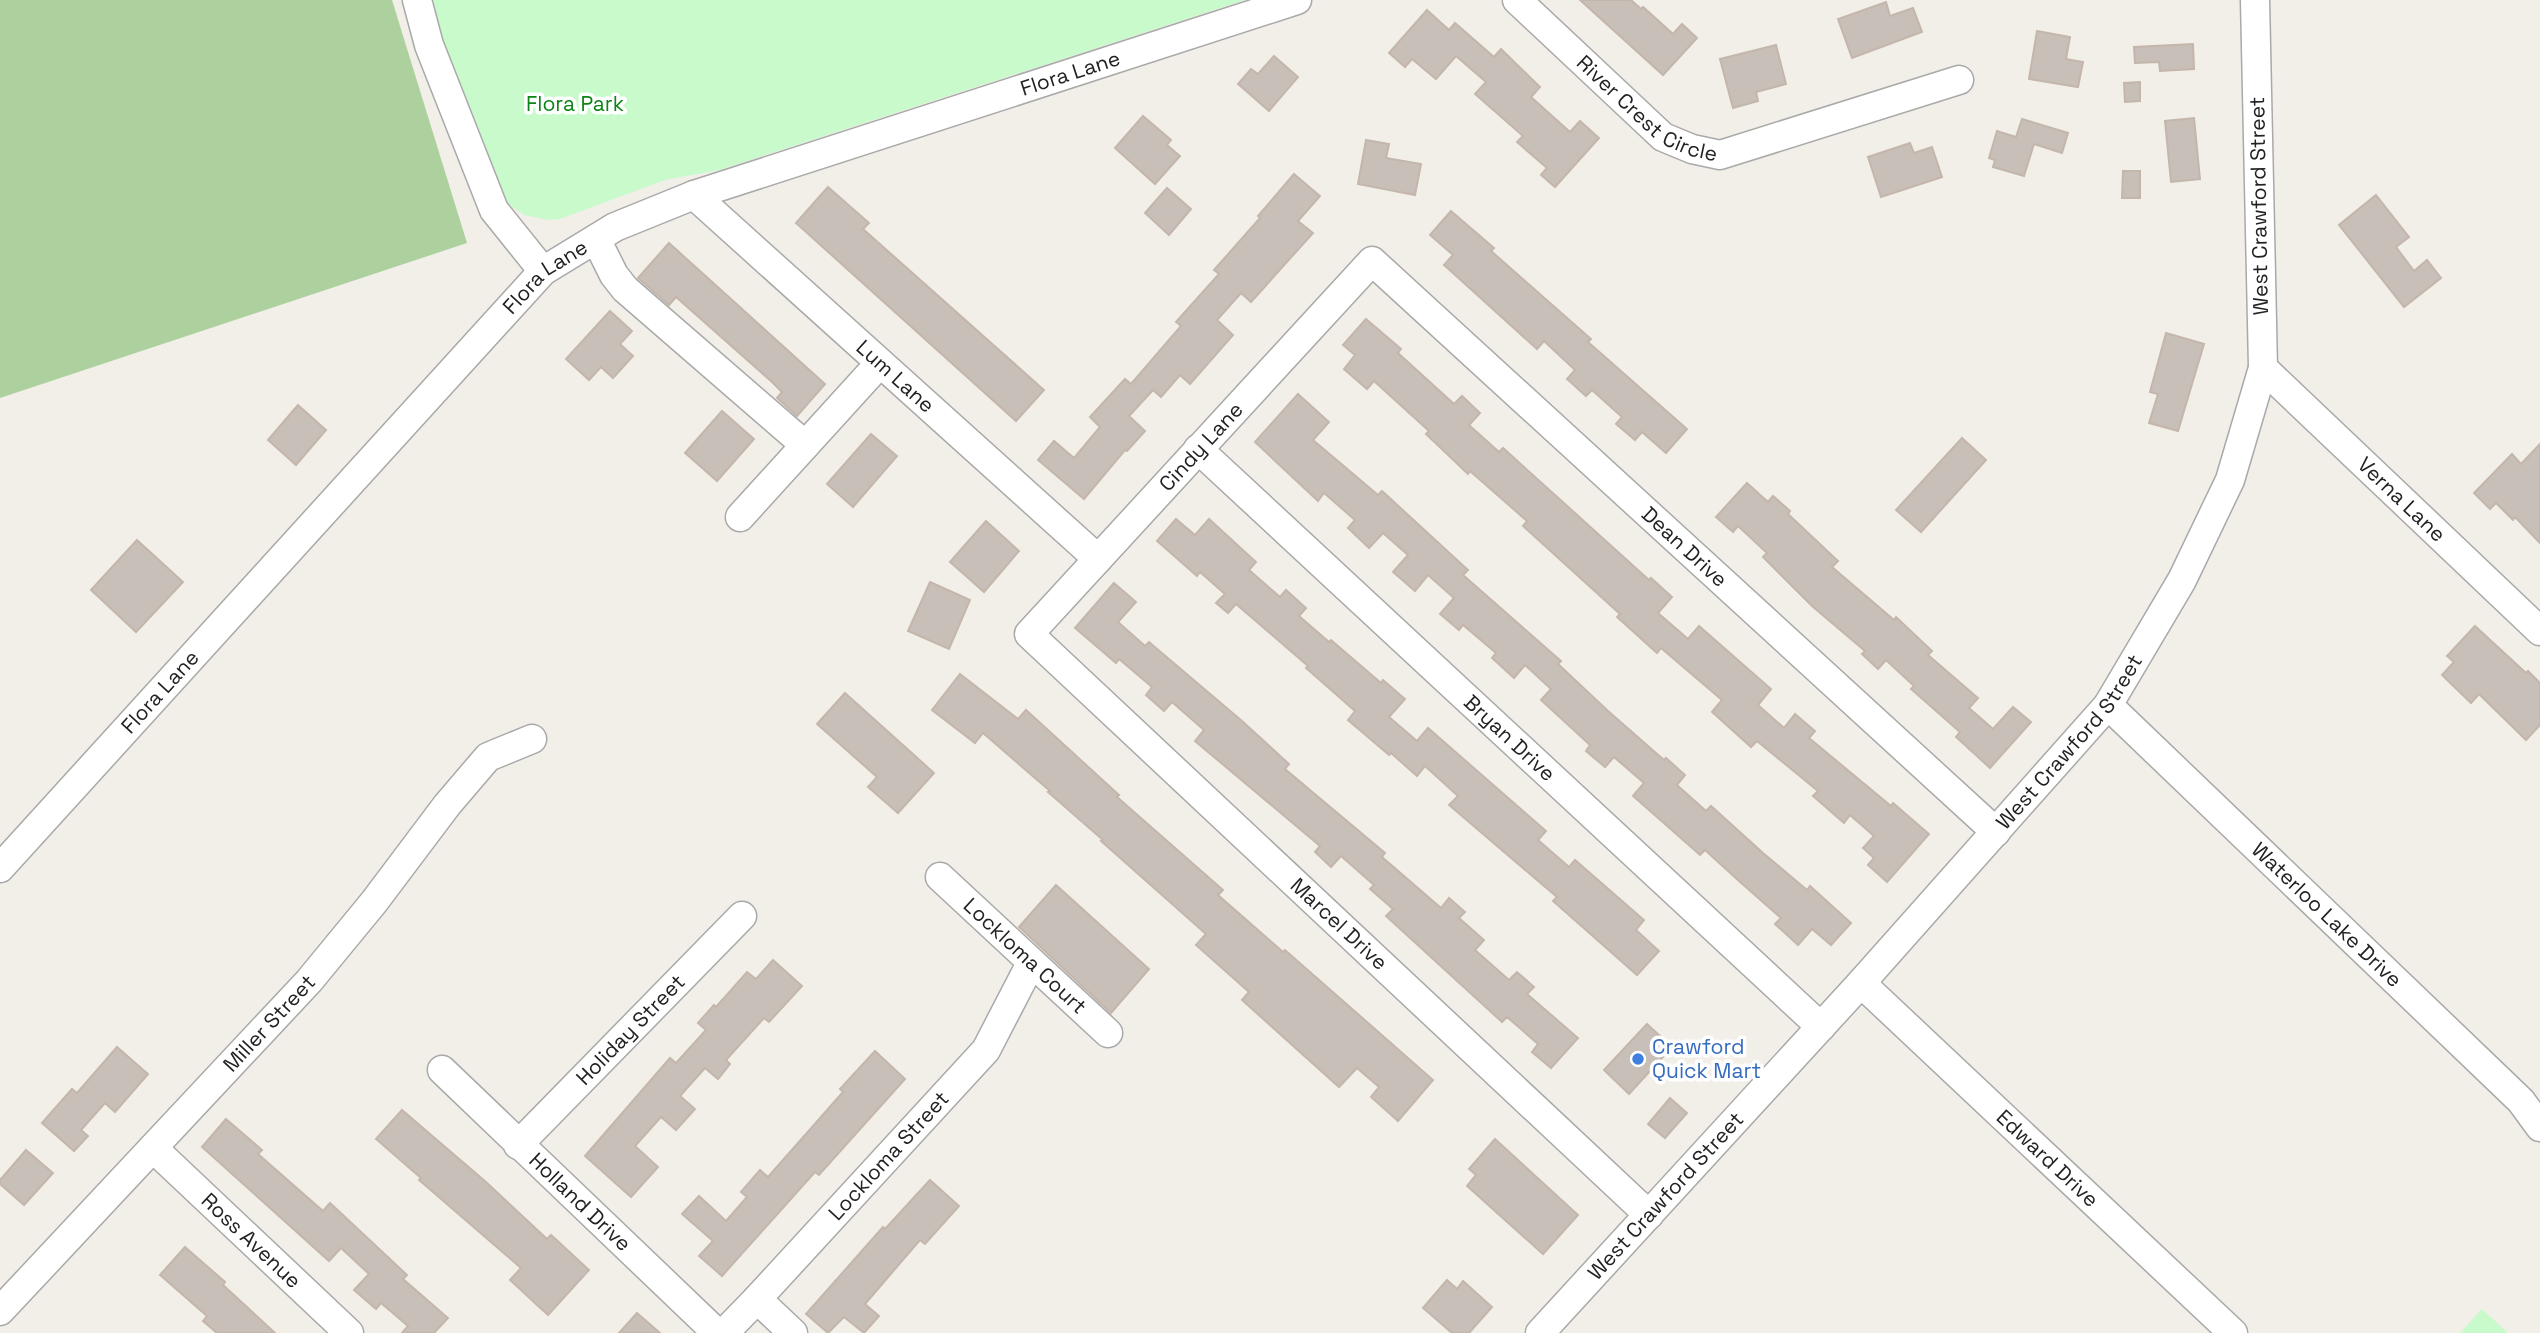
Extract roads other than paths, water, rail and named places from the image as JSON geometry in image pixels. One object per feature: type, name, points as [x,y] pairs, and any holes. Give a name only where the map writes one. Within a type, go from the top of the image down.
[{"type":"street","points":[[417,0],[429,45],[494,210],[543,271]]},
{"type":"street","name":"Flora Lane","points":[[0,868],[543,271],[615,227],[694,195],[1297,0]]},
{"type":"street","name":"River Crest Circle","points":[[1517,0],[1663,137],[1692,149],[1720,155],[1959,80]]},
{"type":"street","name":"West Crawford Street","points":[[1540,1333],[1861,983],[2108,705],[2182,580],[2230,480],[2263,368],[2255,0]]},
{"type":"street","name":"Lum Lane","points":[[694,195],[1098,559]]},
{"type":"street","points":[[596,239],[614,275],[625,289],[805,445]]},
{"type":"street","name":"Cindy Lane","points":[[1030,634],[1372,261]]},
{"type":"street","name":"Dean Drive","points":[[1372,261],[1996,832]]},
{"type":"street","points":[[740,517],[880,363]]},
{"type":"street","name":"Verna Lane","points":[[2263,368],[2540,631]]},
{"type":"street","name":"Bryan Drive","points":[[1198,449],[1821,1027]]},
{"type":"street","name":"Marcel Drive","points":[[1030,634],[1649,1214]]},
{"type":"street","name":"Waterloo Lake Drive","points":[[2108,705],[2521,1101],[2540,1127]]},
{"type":"street","name":"Miller Street","points":[[0,1311],[309,981],[374,902],[446,805],[488,757],[532,739]]},
{"type":"street","name":"Lockloma Court","points":[[940,877],[1108,1033]]},
{"type":"street","name":"Holiday Street","points":[[518,1145],[742,916]]},
{"type":"street","name":"Lockloma Street","points":[[724,1333],[986,1050],[1031,963]]},
{"type":"street","name":"Edward Drive","points":[[1861,983],[2233,1333]]},
{"type":"street","name":"Holland Drive","points":[[442,1070],[717,1333]]},
{"type":"street","name":"Ross Avenue","points":[[153,1148],[349,1333]]},
{"type":"street","points":[[757,1299],[793,1333]]},
{"type":"place","name":"Crawford Quick Mart","points":[[1638,1059]]},
{"type":"park label","name":"Flora Park","points":[[575,104]]}]
